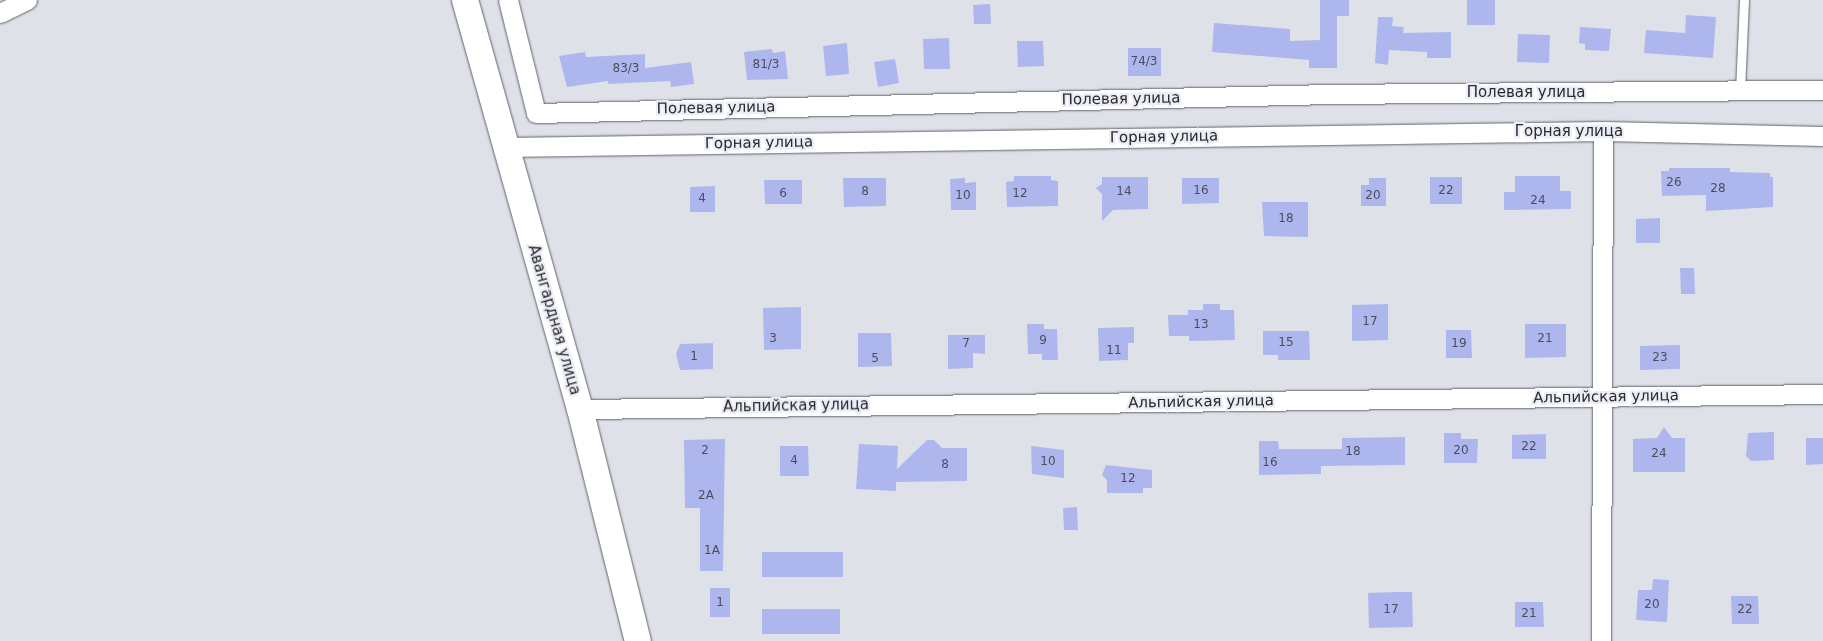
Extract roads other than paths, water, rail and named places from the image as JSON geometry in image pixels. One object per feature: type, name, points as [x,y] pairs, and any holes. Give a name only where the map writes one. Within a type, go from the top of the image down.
[{"type":"main road","name":"Авангардная улица","points":[[465,0],[580,409],[638,641]]},
{"type":"street","points":[[0,13],[27,0]]},
{"type":"street","name":"Полевая улица","points":[[508,0],[536,113],[1328,94],[1823,90]]},
{"type":"street","points":[[1601,641],[1600,398],[1603,131]]},
{"type":"street","name":"Горная улица","points":[[505,147],[1603,131],[1823,136]]},
{"type":"street","name":"Альпийская улица","points":[[580,409],[1823,394]]},
{"type":"lane","points":[[1740,91],[1744,0]]}]
